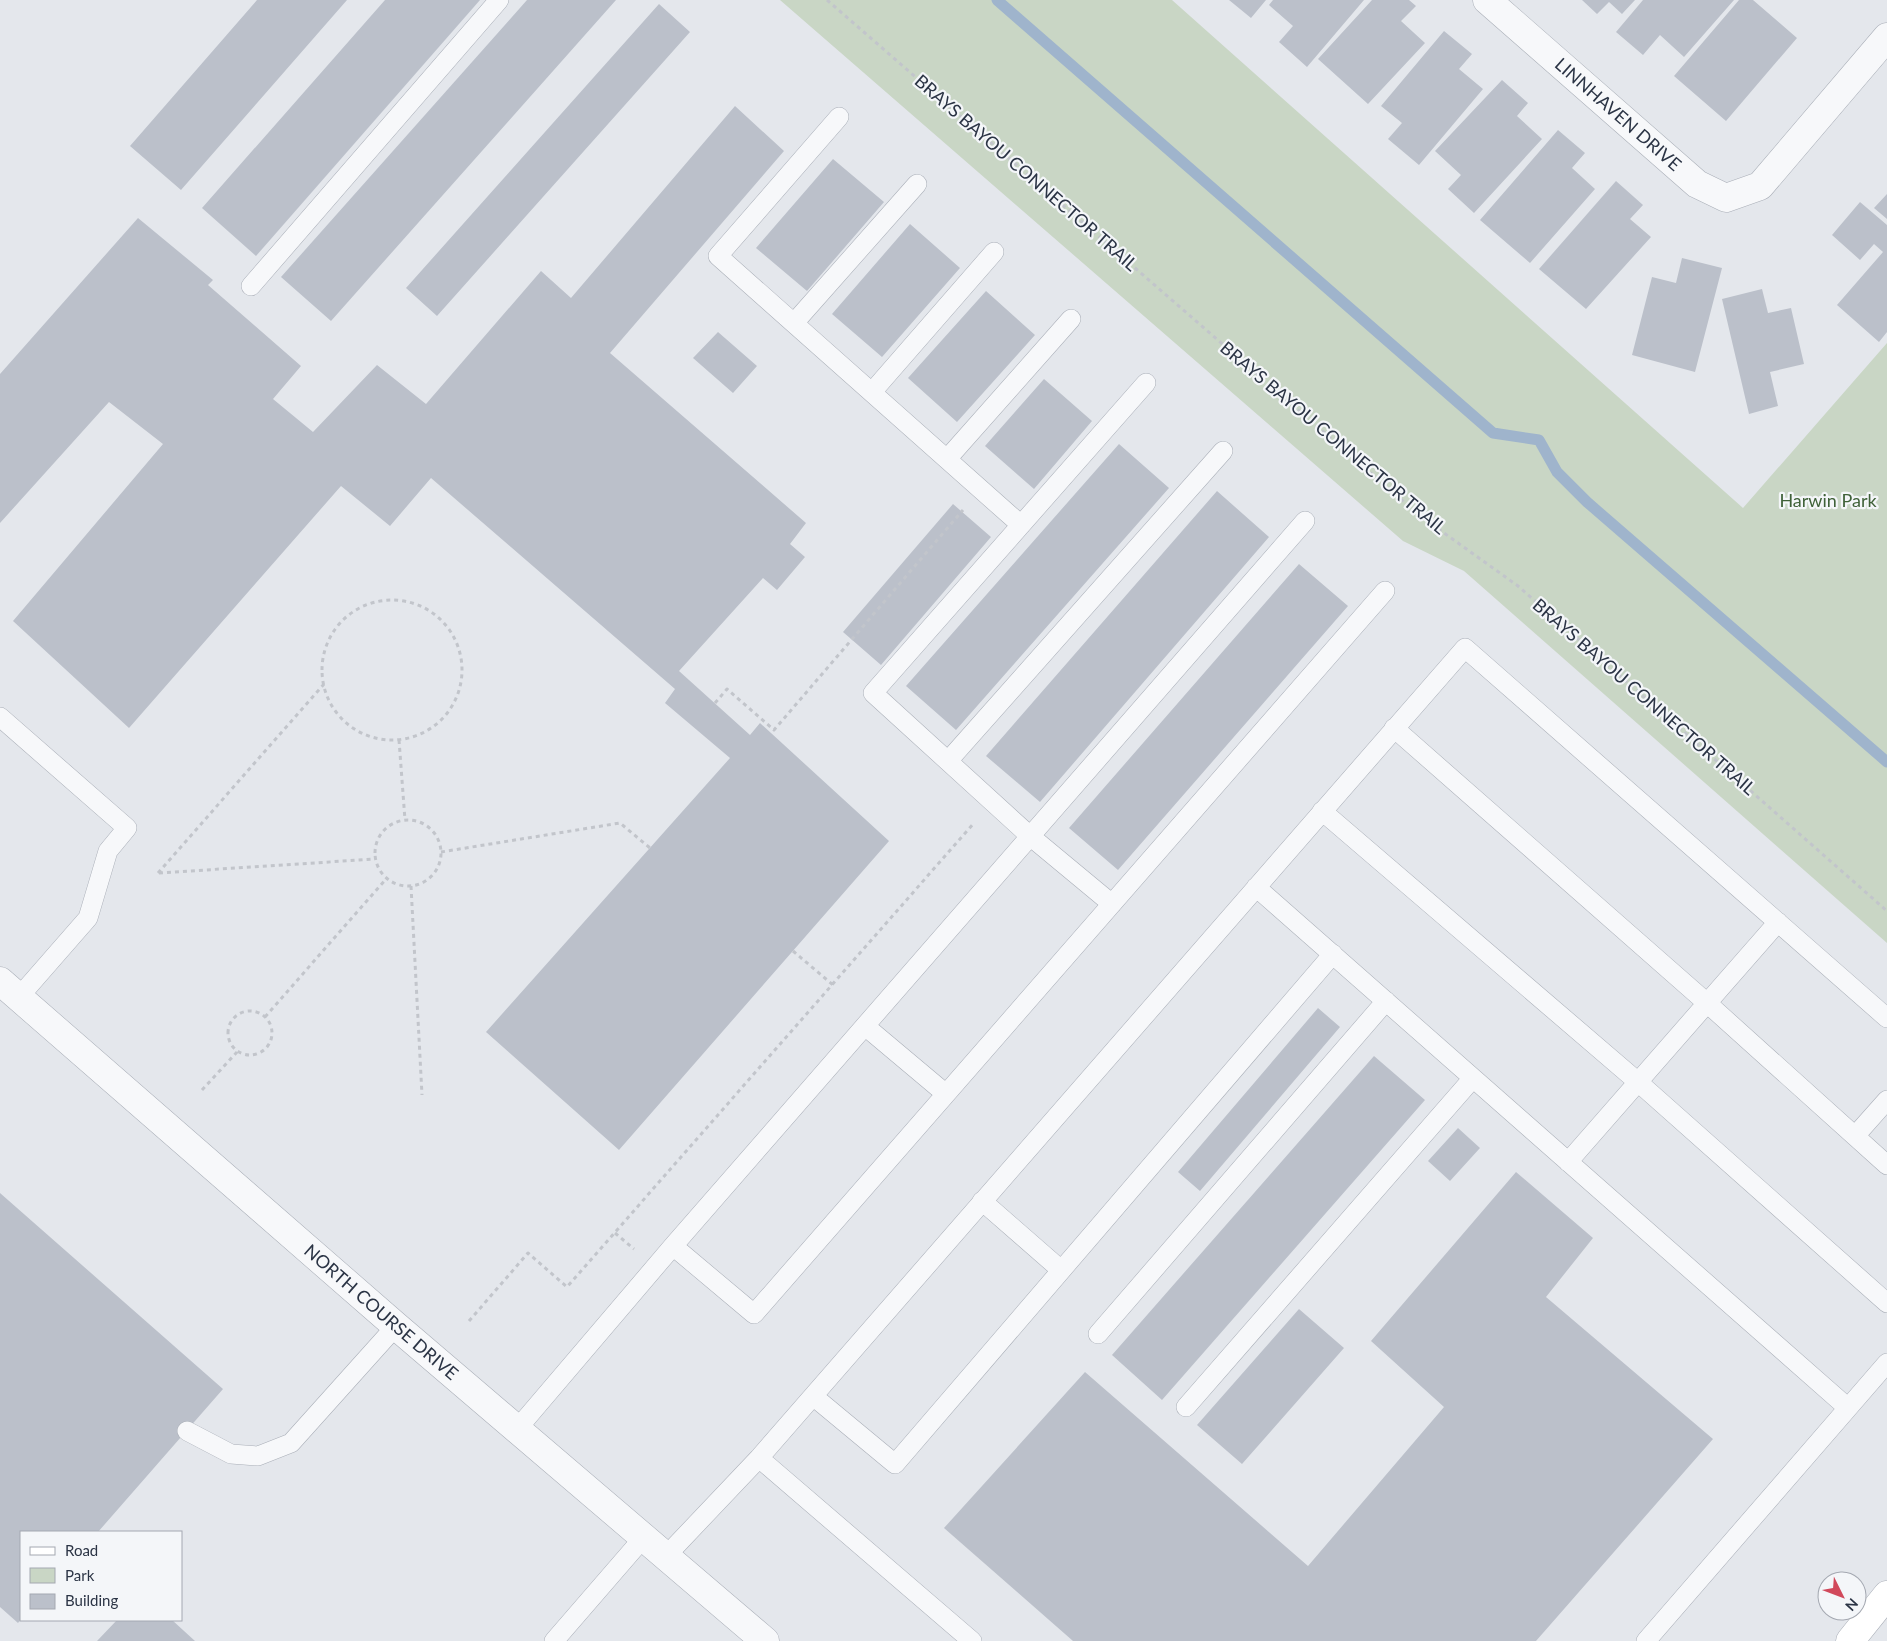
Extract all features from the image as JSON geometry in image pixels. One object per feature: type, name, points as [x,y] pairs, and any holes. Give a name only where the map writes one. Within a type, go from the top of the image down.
[{"type":"main road","points":[[1850,1641],[1887,1595]]},
{"type":"street","name":"LINNHAVEN DRIVE","points":[[1487,0],[1697,184],[1726,198],[1760,186],[1887,37]]},
{"type":"street","name":"NORTH COURSE DRIVE","points":[[9,989],[396,1326],[518,1428],[765,1641]]},
{"type":"lane","points":[[251,286],[499,0]]},
{"type":"lane","points":[[839,117],[718,256],[1021,525]]},
{"type":"lane","points":[[794,323],[917,184]]},
{"type":"lane","points":[[872,392],[994,252]]},
{"type":"lane","points":[[948,459],[1071,319]]},
{"type":"lane","points":[[1112,904],[1030,836],[873,693],[1146,383]]},
{"type":"lane","points":[[948,761],[1223,451]]},
{"type":"lane","points":[[518,1428],[673,1246],[1305,521]]},
{"type":"lane","points":[[673,1246],[754,1314],[1386,591]]},
{"type":"lane","points":[[666,1556],[759,1458],[1465,648],[1887,1018]]},
{"type":"lane","points":[[0,717],[127,828],[108,851],[88,918],[9,989]]},
{"type":"lane","points":[[1394,728],[1707,1003],[1887,1165]]},
{"type":"lane","points":[[1322,811],[1638,1082],[1887,1303]]},
{"type":"lane","points":[[1256,887],[1848,1408]]},
{"type":"lane","points":[[1568,1162],[1778,922]]},
{"type":"lane","points":[[813,1396],[895,1464],[1333,954]]},
{"type":"lane","points":[[1098,1334],[1386,1001]]},
{"type":"lane","points":[[865,1026],[946,1094]]},
{"type":"lane","points":[[1186,1407],[1473,1078]]},
{"type":"lane","points":[[1855,1136],[1887,1100]]},
{"type":"lane","points":[[982,1201],[1061,1270]]},
{"type":"lane","points":[[187,1431],[231,1454],[258,1456],[290,1443],[396,1326]]},
{"type":"lane","points":[[1646,1641],[1887,1363]]},
{"type":"lane","points":[[759,1458],[972,1641]]},
{"type":"lane","points":[[554,1641],[644,1537]]},
{"type":"path","name":"BRAYS BAYOU CONNECTOR TRAIL","points":[[827,0],[1418,515],[1518,586],[1887,911]]},
{"type":"path","points":[[715,703],[727,689],[774,730],[981,489]]},
{"type":"path","points":[[400,600],[423,607],[442,621],[455,640],[462,662],[460,686],[451,707],[436,724],[416,736],[398,740],[372,738],[351,728],[335,712],[325,692],[324,684],[322,669],[326,647],[338,626],[355,610],[377,601],[400,600]]},
{"type":"path","points":[[324,684],[158,873],[375,859]]},
{"type":"path","points":[[398,740],[405,820]]},
{"type":"path","points":[[469,1320],[528,1253],[567,1288],[993,802]]},
{"type":"path","points":[[416,820],[426,824],[439,841],[441,852],[435,873],[428,880],[412,886],[396,884],[386,878],[379,870],[375,859],[375,848],[385,829],[394,823],[416,820]]},
{"type":"path","points":[[441,852],[620,823],[650,848]]},
{"type":"path","points":[[265,1017],[386,878]]},
{"type":"path","points":[[412,886],[422,1094]]},
{"type":"path","points":[[793,951],[832,985]]},
{"type":"path","points":[[244,1011],[252,1011],[265,1017],[270,1023],[272,1038],[265,1050],[251,1056],[237,1052],[232,1047],[227,1033],[232,1020],[244,1011]]},
{"type":"path","points":[[202,1090],[237,1052]]},
{"type":"green space","name":"Harwin Park","points":[[780,0],[1172,0],[1743,508],[1887,343],[1887,943],[1464,571],[1403,541]]},
{"type":"building","points":[[257,0],[347,0],[181,190],[130,146]]},
{"type":"building","points":[[385,0],[480,0],[256,256],[202,208]]},
{"type":"building","points":[[527,0],[616,0],[331,321],[281,277]]},
{"type":"building","points":[[1229,0],[1266,0],[1251,18]]},
{"type":"building","points":[[1273,0],[1364,0],[1307,67],[1279,42],[1293,26],[1269,5]]},
{"type":"building","points":[[1372,0],[1409,0],[1416,6],[1401,21],[1425,43],[1368,104],[1318,59]]},
{"type":"building","points":[[1582,0],[1635,0],[1622,14],[1609,2],[1597,14]]},
{"type":"building","points":[[1643,0],[1734,0],[1684,57],[1660,35],[1643,55],[1616,32]]},
{"type":"building","points":[[1739,0],[1753,0],[1797,38],[1726,121],[1674,76]]},
{"type":"building","points":[[659,4],[690,32],[437,316],[406,288]]},
{"type":"building","points":[[1444,31],[1472,54],[1459,69],[1483,89],[1419,165],[1388,139],[1402,123],[1381,106]]},
{"type":"building","points":[[1502,80],[1528,103],[1517,116],[1542,139],[1474,213],[1448,189],[1461,175],[1435,151]]},
{"type":"building","points":[[735,106],[784,151],[610,353],[806,523],[790,544],[805,557],[777,590],[763,578],[679,671],[750,735],[760,723],[889,841],[619,1150],[486,1032],[730,758],[665,703],[675,689],[431,478],[390,526],[341,486],[129,728],[13,621],[163,444],[109,402],[0,523],[0,374],[138,218],[213,280],[208,285],[301,366],[273,399],[313,432],[377,365],[426,404],[541,271],[571,298]]},
{"type":"building","points":[[1558,130],[1585,153],[1572,168],[1595,189],[1530,263],[1480,220]]},
{"type":"building","points":[[833,159],[884,202],[807,291],[756,248]]},
{"type":"building","points":[[1616,181],[1643,205],[1630,219],[1651,237],[1586,309],[1539,269]]},
{"type":"building","points":[[1887,194],[1887,219],[1874,208]]},
{"type":"building","points":[[1860,202],[1887,225],[1887,332],[1879,342],[1837,305],[1883,252],[1874,244],[1860,260],[1832,235]]},
{"type":"building","points":[[910,224],[960,268],[882,357],[832,314]]},
{"type":"building","points":[[1682,258],[1722,268],[1695,372],[1632,355],[1652,277],[1676,283]]},
{"type":"building","points":[[1762,289],[1768,313],[1791,308],[1804,364],[1770,372],[1778,406],[1749,414],[1722,299]]},
{"type":"building","points":[[986,291],[1035,335],[957,422],[908,378]]},
{"type":"building","points":[[718,332],[757,366],[733,393],[693,358]]},
{"type":"building","points":[[1044,379],[1092,421],[1034,489],[985,446]]},
{"type":"building","points":[[1119,444],[1169,488],[956,730],[906,686]]},
{"type":"building","points":[[1217,491],[1269,537],[1040,802],[986,756]]},
{"type":"building","points":[[953,504],[991,537],[881,665],[843,632]]},
{"type":"building","points":[[1299,564],[1348,606],[1118,870],[1069,828]]},
{"type":"building","points":[[1318,1008],[1340,1027],[1200,1191],[1178,1172]]},
{"type":"building","points":[[1374,1056],[1425,1100],[1162,1400],[1112,1355]]},
{"type":"building","points":[[1458,1128],[1480,1148],[1450,1181],[1428,1161]]},
{"type":"building","points":[[1516,1172],[1593,1238],[1546,1297],[1713,1439],[1536,1641],[1073,1641],[944,1528],[1085,1372],[1308,1566],[1444,1407],[1371,1341]]},
{"type":"building","points":[[0,1193],[223,1389],[99,1531],[20,1531],[20,1620],[18,1623],[0,1607]]},
{"type":"building","points":[[1299,1309],[1344,1348],[1242,1464],[1197,1425]]},
{"type":"building","points":[[116,1621],[173,1621],[195,1641],[97,1641]]},
{"type":"waterway","points":[[997,0],[1493,433],[1539,440],[1557,472],[1587,502],[1887,762]]}]
